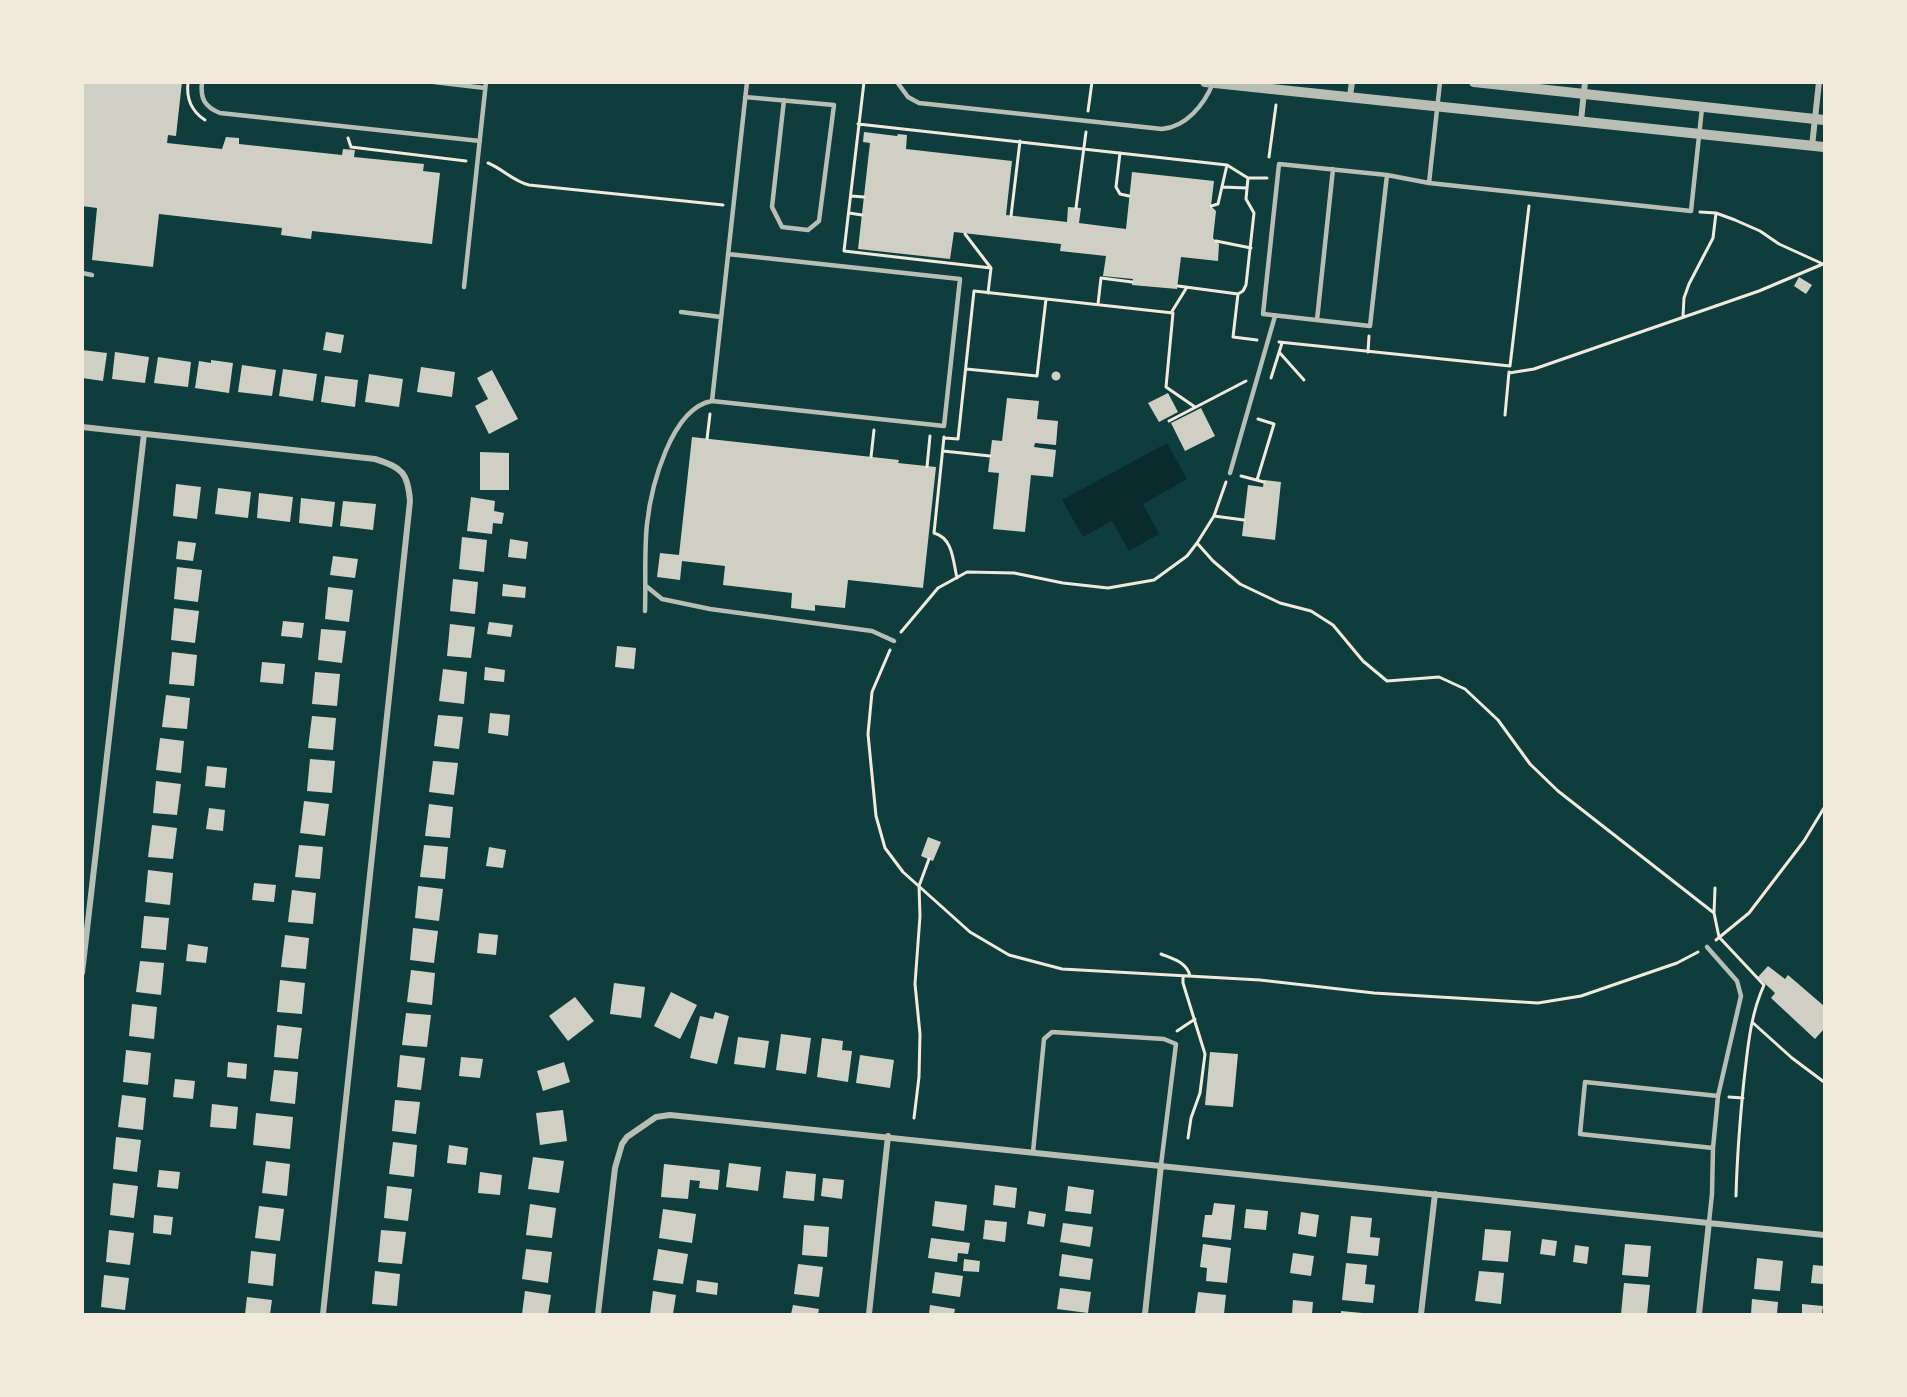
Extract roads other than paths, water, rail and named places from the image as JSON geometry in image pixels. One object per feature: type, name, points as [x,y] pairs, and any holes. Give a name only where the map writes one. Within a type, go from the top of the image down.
[{"type":"street","points":[[1350,96],[1352,82]]},
{"type":"street","points":[[1474,82],[1820,120]]},
{"type":"street","points":[[1581,121],[1585,82]]},
{"type":"street","points":[[1812,146],[1820,120],[1819,82]]},
{"type":"street","points":[[1210,83],[1824,147]]},
{"type":"street","points":[[82,427],[375,459],[389,463],[405,475],[409,485],[410,501],[323,1314]]},
{"type":"street","points":[[82,973],[144,434]]},
{"type":"street","points":[[598,1314],[615,1168],[622,1144],[627,1137],[656,1117],[670,1114],[1824,1235]]},
{"type":"street","points":[[869,1314],[888,1136]]},
{"type":"street","points":[[1145,1314],[1161,1165]]},
{"type":"street","points":[[1421,1314],[1435,1194]]},
{"type":"street","points":[[1699,1314],[1709,1222]]},
{"type":"lane","points":[[202,82],[202,97],[205,105],[220,113],[480,141]]},
{"type":"lane","points":[[434,82],[486,85],[464,287]]},
{"type":"lane","points":[[712,401],[747,82]]},
{"type":"lane","points":[[897,82],[908,98],[919,103],[1162,129],[1174,128],[1182,123],[1207,98],[1210,83]]},
{"type":"lane","points":[[1429,183],[1440,82]]},
{"type":"lane","points":[[745,97],[784,100],[834,105],[819,221],[808,230],[782,227],[772,207],[784,100]]},
{"type":"lane","points":[[1387,175],[1370,326],[1263,314],[1279,164],[1387,175],[1429,183],[1691,211],[1702,108]]},
{"type":"lane","points":[[1317,320],[1333,169]]},
{"type":"lane","points":[[645,611],[647,524],[659,468],[681,421],[701,403],[712,401],[944,426],[960,279],[728,254]]},
{"type":"lane","points":[[82,273],[92,275]]},
{"type":"lane","points":[[681,312],[721,317]]},
{"type":"lane","points":[[1230,473],[1275,316]]},
{"type":"lane","points":[[646,586],[662,599],[710,609],[872,631],[894,640]]},
{"type":"lane","points":[[1707,947],[1737,981],[1741,996],[1718,1096],[1709,1222]]},
{"type":"lane","points":[[1033,1152],[1044,1040],[1052,1032],[1166,1040],[1176,1044],[1161,1165]]},
{"type":"lane","points":[[1713,1148],[1580,1134],[1586,1082],[1718,1096]]},
{"type":"water","points":[[1167,443],[1187,479],[1143,504],[1159,534],[1129,551],[1112,521],[1083,537],[1062,500]]}]
